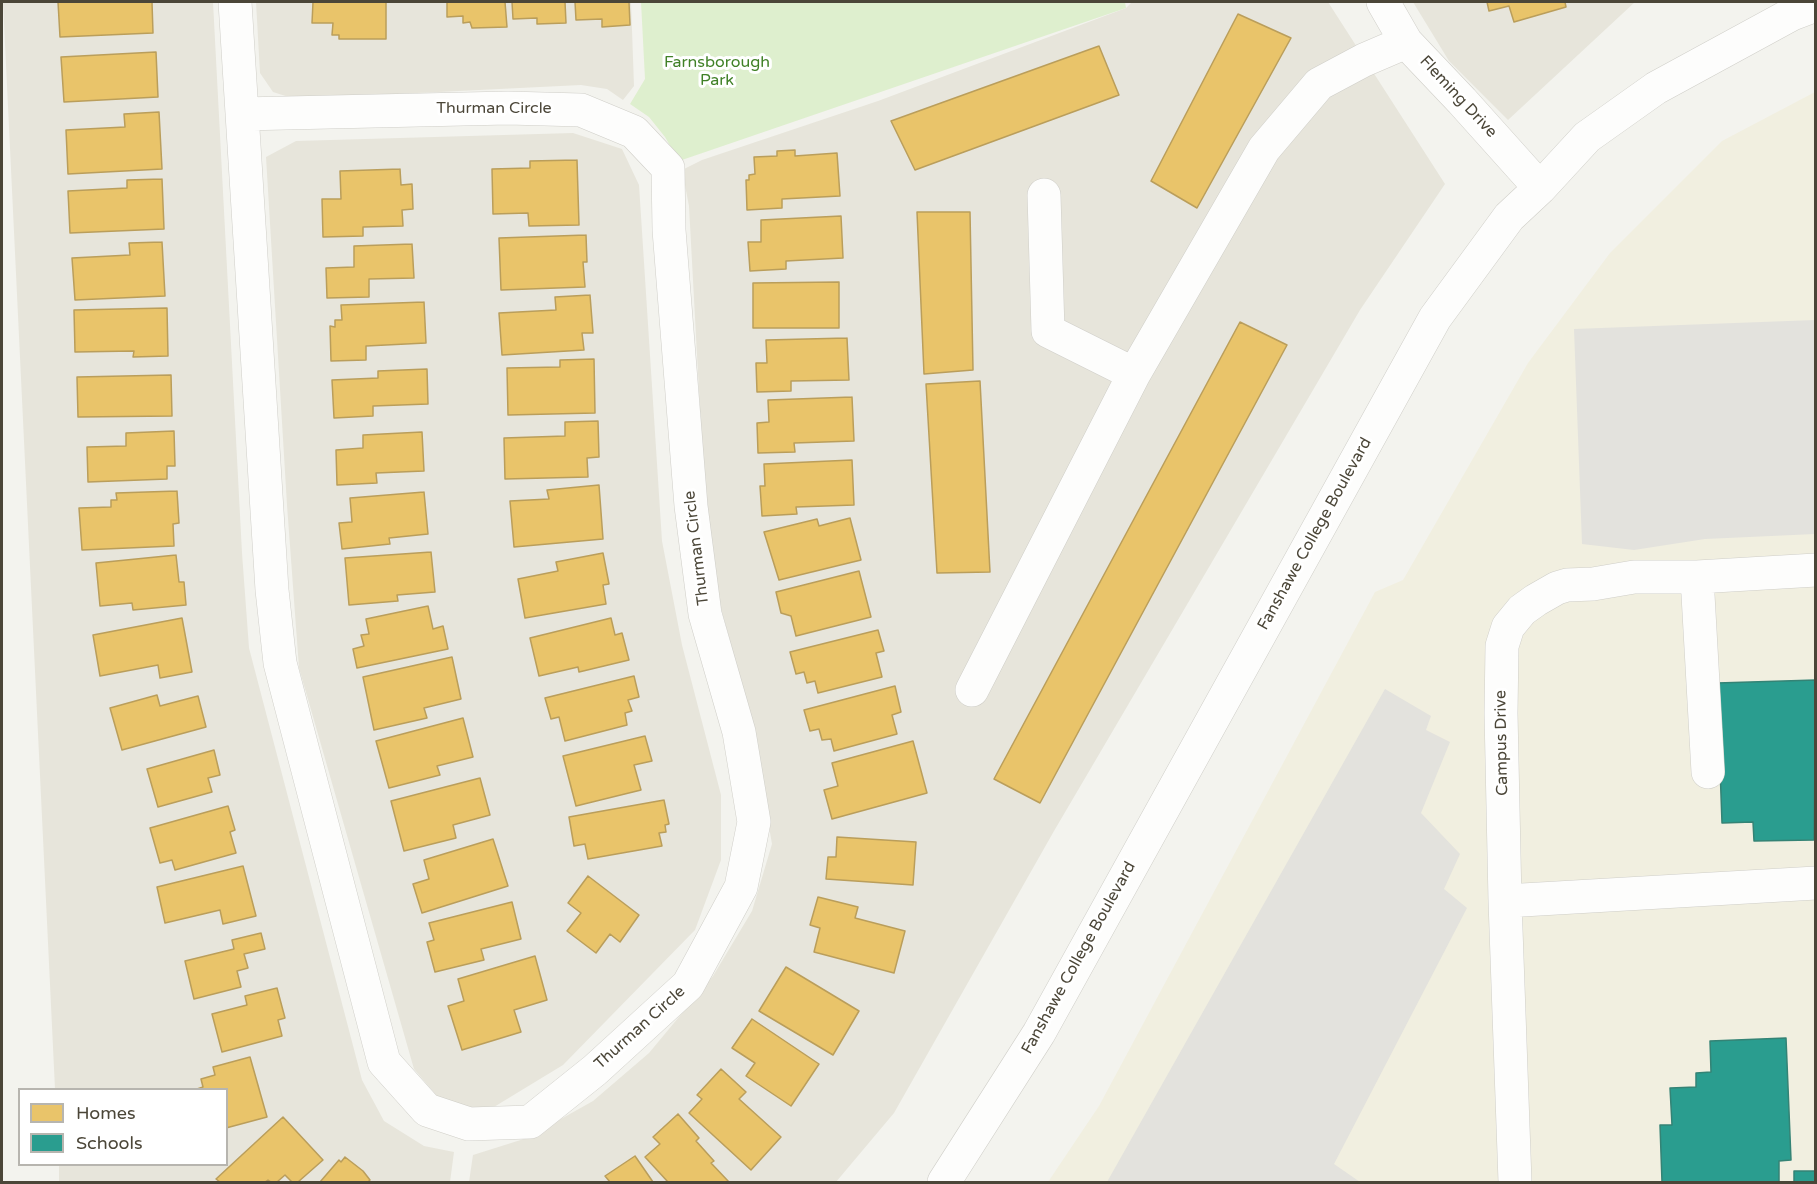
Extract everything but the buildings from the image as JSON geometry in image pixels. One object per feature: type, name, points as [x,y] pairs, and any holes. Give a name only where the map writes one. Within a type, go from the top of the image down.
[{"type":"street","name":"Thurman Circle","points":[[235,2],[242,114],[272,590],[279,663],[384,1062],[428,1110],[469,1124],[530,1122],[595,1070],[688,985],[741,887],[754,822],[739,732],[705,614],[702,592],[691,506],[669,230],[668,168],[634,132],[581,110],[508,108],[242,114]]},
{"type":"street","name":"Fleming Drive","points":[[1383,2],[1406,42],[1540,188]]},
{"type":"street","name":"Fanshawe College Boulevard","points":[[944,1182],[1039,1033],[1435,318],[1509,217],[1540,188],[1587,137],[1656,88],[1815,5]]},
{"type":"street","points":[[972,690],[1134,374],[1264,149],[1319,84],[1364,60],[1406,42]]},
{"type":"street","points":[[1044,195],[1048,331],[1134,374]]},
{"type":"street","name":"Campus Drive","points":[[1515,1182],[1505,901],[1500,663],[1508,627],[1522,610],[1536,600],[1567,585],[1634,578],[1815,570]]},
{"type":"street","points":[[1696,577],[1708,772]]},
{"type":"street","points":[[1505,901],[1815,883]]},
{"type":"shaded area","points":[[3,2],[213,2],[249,648],[362,1080],[384,1121],[424,1146],[454,1152],[450,1182],[59,1182],[59,1166],[228,1166],[228,1088],[55,1088]]},
{"type":"shaded area","points":[[256,2],[631,2],[634,86],[623,100],[607,89],[581,85],[295,99],[273,92],[260,73]]},
{"type":"shaded area","points":[[1132,2],[1328,2],[1445,184],[1360,310],[1054,831],[894,1113],[836,1182],[469,1182],[473,1155],[527,1138],[593,1101],[649,1053],[713,976],[752,911],[772,844],[749,713],[708,559],[689,206],[682,170],[702,160],[878,101],[1126,8]]},
{"type":"shaded area","points":[[1413,2],[1635,2],[1508,120],[1449,61]]},
{"type":"shaded area","points":[[1815,92],[1815,1182],[1048,1182],[1099,1106],[1375,592],[1403,580],[1528,363],[1610,253],[1722,141]]},
{"type":"shaded area","points":[[573,133],[622,149],[639,185],[662,541],[682,645],[721,795],[721,860],[695,930],[563,1065],[489,1110],[442,1102],[414,1069],[299,668],[266,157],[296,141]]},
{"type":"shaded area","points":[[1815,320],[1815,534],[1705,539],[1634,550],[1582,544],[1574,329]]},
{"type":"shaded area","points":[[1385,689],[1431,716],[1426,730],[1450,742],[1421,813],[1460,854],[1444,889],[1467,908],[1334,1164],[1360,1182],[1107,1182]]},
{"type":"green space","name":"Farnsborough Park","points":[[641,2],[1125,2],[1126,8],[679,161],[665,137],[649,117],[630,104],[645,79]]}]
